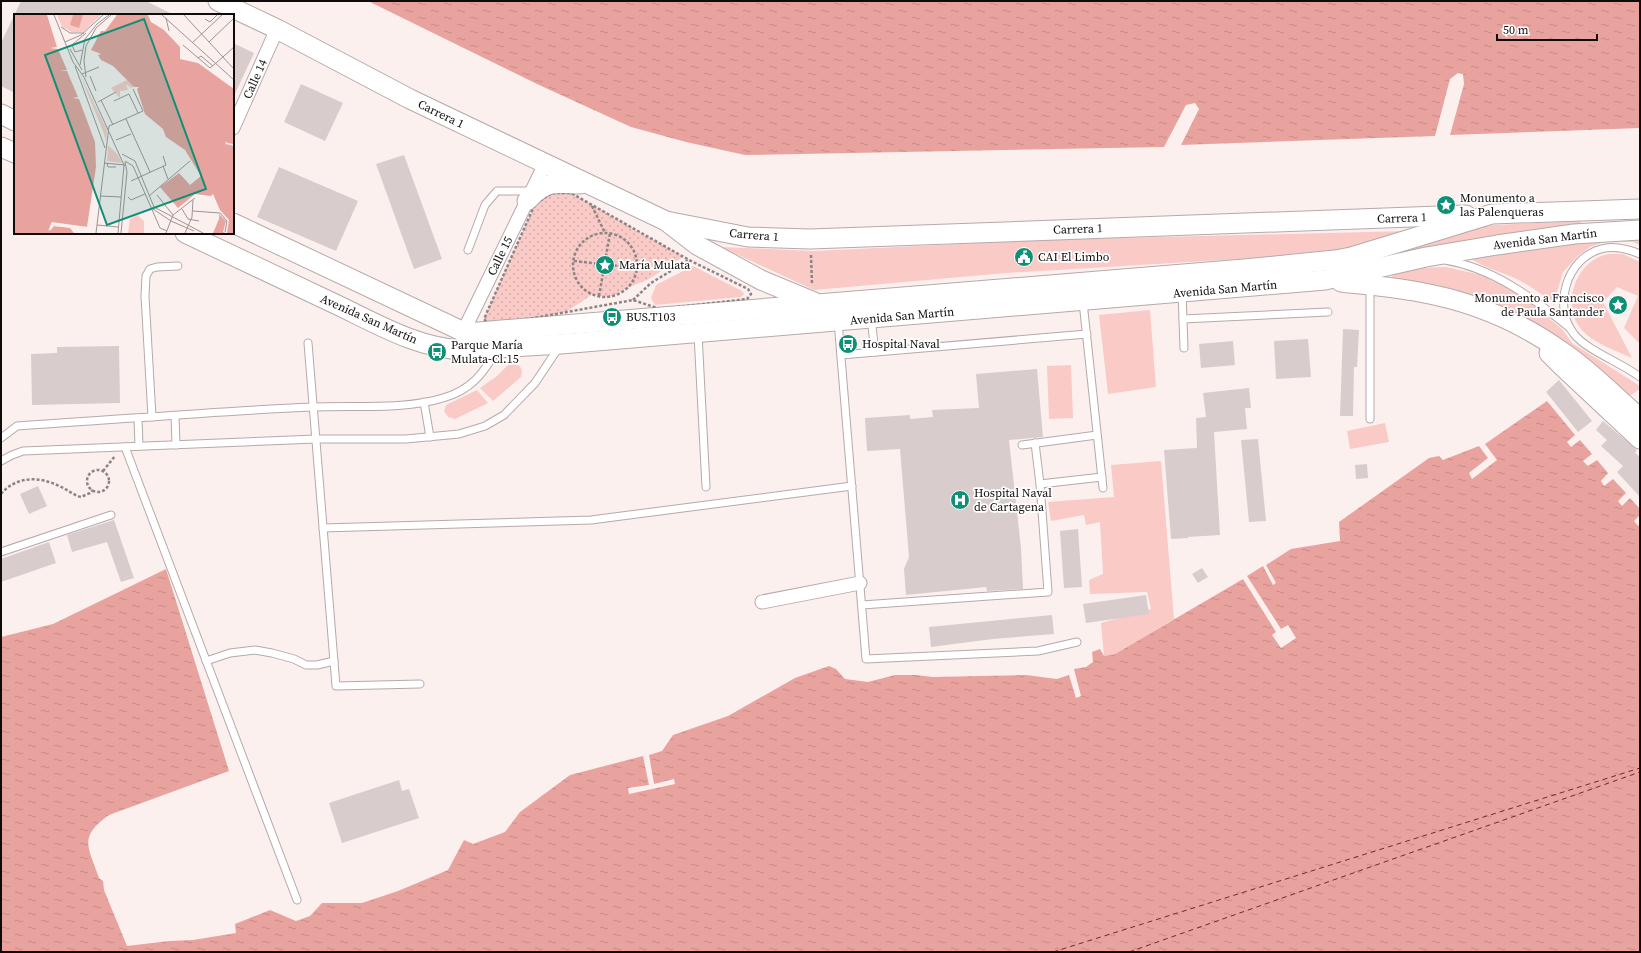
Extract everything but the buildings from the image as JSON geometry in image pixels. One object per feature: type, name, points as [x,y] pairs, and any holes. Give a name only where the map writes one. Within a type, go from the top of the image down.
[{"type":"main road","name":"Carrera 1","points":[[218,1],[277,29],[410,99],[666,221],[697,245],[761,280],[815,294],[838,321]]},
{"type":"main road","points":[[1,114],[14,120]]},
{"type":"main road","points":[[1,147],[14,153]]},
{"type":"main road","points":[[529,196],[551,183],[586,184]]},
{"type":"main road","name":"Avenida San Martín","points":[[234,224],[465,341],[499,348],[1325,280],[1370,266],[1492,214],[1640,209]]},
{"type":"main road","name":"Carrera 1","points":[[666,221],[748,237],[810,239],[1492,214]]},
{"type":"main road","name":"Avenida San Martín","points":[[186,234],[390,330],[430,345],[452,350],[465,341],[815,294],[1244,270],[1335,260],[1370,266],[1574,234],[1640,230]]},
{"type":"main road","points":[[1370,266],[1418,291],[1450,298],[1504,318],[1531,332],[1575,361],[1640,418]]},
{"type":"main road","points":[[1531,332],[1562,366],[1640,439]]},
{"type":"street","name":"Calle 14","points":[[234,126],[277,29]]},
{"type":"street","name":"Calle 15","points":[[465,341],[468,322],[545,164]]},
{"type":"street","points":[[762,602],[860,583]]},
{"type":"lane","points":[[468,250],[485,205],[497,191],[529,196]]},
{"type":"lane","points":[[1570,328],[1564,303],[1565,290],[1570,275],[1579,262],[1591,253],[1601,249],[1614,247],[1628,249],[1640,254]]},
{"type":"lane","points":[[1426,257],[1453,262],[1477,269],[1507,283],[1528,296],[1570,328],[1579,340],[1621,364],[1640,377]]},
{"type":"lane","points":[[152,417],[145,296],[146,276],[150,270],[157,267],[178,266]]},
{"type":"lane","points":[[1370,266],[1370,419]]},
{"type":"lane","points":[[1182,292],[1184,348]]},
{"type":"lane","points":[[1083,300],[1103,488]]},
{"type":"lane","points":[[1183,319],[1328,312]]},
{"type":"lane","points":[[871,318],[875,352]]},
{"type":"lane","points":[[838,321],[866,659],[1038,651],[1078,642]]},
{"type":"lane","points":[[698,332],[706,487]]},
{"type":"lane","points":[[841,355],[1087,334]]},
{"type":"lane","points":[[308,343],[336,686],[420,684]]},
{"type":"lane","points":[[1,461],[23,451],[125,449],[140,446],[316,439],[406,438],[459,434],[486,426],[504,415],[535,384],[561,344]]},
{"type":"lane","points":[[2,436],[17,426],[313,407],[404,405],[442,399],[455,394],[477,379],[484,372],[499,348]]},
{"type":"lane","points":[[424,402],[430,437]]},
{"type":"lane","points":[[175,416],[176,445]]},
{"type":"lane","points":[[138,418],[140,446]]},
{"type":"lane","points":[[1022,445],[1097,434]]},
{"type":"lane","points":[[862,605],[1048,592],[1040,484],[1035,443]]},
{"type":"lane","points":[[125,449],[297,900]]},
{"type":"lane","points":[[1040,484],[1102,477]]},
{"type":"lane","points":[[323,528],[591,520],[852,486]]},
{"type":"lane","points":[[1,552],[111,515]]},
{"type":"lane","points":[[206,661],[225,655],[256,650],[272,653],[311,666],[334,661]]},
{"type":"path","points":[[552,193],[570,193],[592,205],[689,260],[748,289],[751,294],[747,299],[660,309],[633,300],[490,326],[484,319],[535,204],[552,193]]},
{"type":"path","points":[[592,205],[605,233]]},
{"type":"path","points":[[599,296],[610,233]]},
{"type":"path","points":[[610,233],[624,239],[629,244],[635,255],[637,268],[633,280],[621,292],[607,297],[599,296],[587,291],[578,282],[575,274],[574,261],[578,249],[582,243],[594,235],[610,233]]},
{"type":"path","points":[[810,239],[815,294]]},
{"type":"path","points":[[633,300],[651,284],[689,260]]},
{"type":"path","points":[[574,261],[637,268]]},
{"type":"path","points":[[103,472],[117,454],[125,449]]},
{"type":"path","points":[[97,470],[103,472],[108,477],[106,487],[100,491],[93,490],[88,485],[89,475],[97,470]]},
{"type":"path","points":[[1,494],[16,482],[35,479],[47,480],[81,497],[93,490]]},
{"type":"shaded area","points":[[552,193],[571,193],[683,257],[649,279],[627,288],[615,295],[607,297],[593,294],[566,312],[490,326],[484,319],[535,204]]},
{"type":"shaded area","points":[[1581,221],[1579,226],[1376,259],[1476,226]]},
{"type":"shaded area","points":[[1408,231],[1336,253],[1006,273],[814,290],[721,247],[814,251],[1042,240]]},
{"type":"shaded area","points":[[1610,237],[1640,237],[1640,245],[1633,242],[1607,241],[1590,247],[1578,256],[1563,272],[1557,292],[1556,303],[1554,305],[1523,282],[1486,267],[1471,259]]},
{"type":"shaded area","points":[[1608,254],[1623,254],[1640,262],[1640,344],[1624,328],[1638,296],[1617,287],[1603,302],[1632,358],[1608,348],[1591,338],[1578,326],[1574,316],[1572,294],[1575,283],[1588,264],[1601,256]]},
{"type":"shaded area","points":[[693,266],[742,291],[744,294],[741,297],[655,305],[651,298],[656,285]]},
{"type":"shaded area","points":[[1446,267],[1477,274],[1512,289],[1563,330],[1572,343],[1640,386],[1640,389],[1627,398],[1533,323],[1507,308],[1468,295],[1387,281],[1398,271],[1413,268]]},
{"type":"shaded area","points":[[1150,310],[1156,387],[1108,394],[1099,315]]},
{"type":"shaded area","points":[[510,363],[520,366],[522,371],[521,377],[493,401],[480,388],[497,376]]},
{"type":"shaded area","points":[[1071,365],[1073,418],[1049,419],[1047,366]]},
{"type":"shaded area","points":[[477,390],[488,403],[455,419],[448,417],[444,411],[446,405]]},
{"type":"shaded area","points":[[1385,423],[1389,442],[1350,449],[1347,431]]},
{"type":"shaded area","points":[[1161,461],[1174,619],[1115,654],[1104,656],[1101,623],[1151,609],[1147,592],[1090,594],[1089,580],[1103,574],[1100,522],[1086,525],[1084,515],[1051,521],[1048,502],[1114,497],[1111,465]]},
{"type":"water","points":[[368,1],[1640,1],[1640,128],[1450,135],[1464,84],[1463,74],[1458,73],[1450,79],[1435,136],[1181,145],[1199,109],[1195,103],[1186,105],[1164,147],[745,155],[686,142],[631,127],[537,84]]},
{"type":"water","points":[[1547,401],[1575,435],[1567,442],[1571,447],[1580,440],[1592,454],[1583,461],[1588,466],[1597,460],[1608,473],[1601,481],[1604,486],[1613,479],[1626,493],[1618,501],[1622,506],[1630,498],[1640,509],[1640,515],[1634,521],[1638,526],[1640,524],[1640,952],[1,952],[1,637],[53,624],[166,569],[229,771],[109,815],[99,823],[89,836],[89,850],[99,878],[103,881],[104,890],[127,946],[193,940],[236,933],[235,924],[270,910],[296,921],[310,916],[322,903],[362,903],[398,891],[448,870],[464,840],[473,844],[505,832],[520,812],[570,775],[643,756],[649,785],[628,788],[629,794],[675,784],[674,779],[654,784],[649,755],[662,751],[673,735],[728,716],[795,678],[829,666],[836,669],[845,679],[868,682],[895,675],[933,677],[1026,675],[1057,679],[1069,675],[1076,698],[1081,696],[1074,669],[1086,667],[1093,662],[1092,652],[1100,649],[1104,656],[1115,654],[1243,579],[1276,632],[1272,635],[1281,648],[1296,638],[1288,625],[1281,629],[1247,576],[1263,566],[1273,585],[1276,583],[1266,565],[1291,549],[1340,541],[1339,522],[1429,458],[1439,456],[1443,460],[1479,446],[1488,458],[1469,473],[1472,479],[1497,460],[1485,444]]},
{"type":"ferry route","points":[[1053,952],[1640,768]]},
{"type":"ferry route","points":[[1129,952],[1640,772]]},
{"type":"place","name":"Monumento a las Palenqueras","points":[[1446,205]]},
{"type":"place","name":"CAI El Limbo","points":[[1024,257]]},
{"type":"place","name":"María Mulata","points":[[605,265]]},
{"type":"place","name":"Monumento a Francisco de Paula Santander","points":[[1618,305]]},
{"type":"place","name":"BUS.T103","points":[[612,317]]},
{"type":"place","name":"Hospital Naval","points":[[848,344]]},
{"type":"place","name":"Parque María Mulata-Cl.15","points":[[437,352]]},
{"type":"place","name":"Hospital Naval de Cartagena","points":[[960,500]]}]
